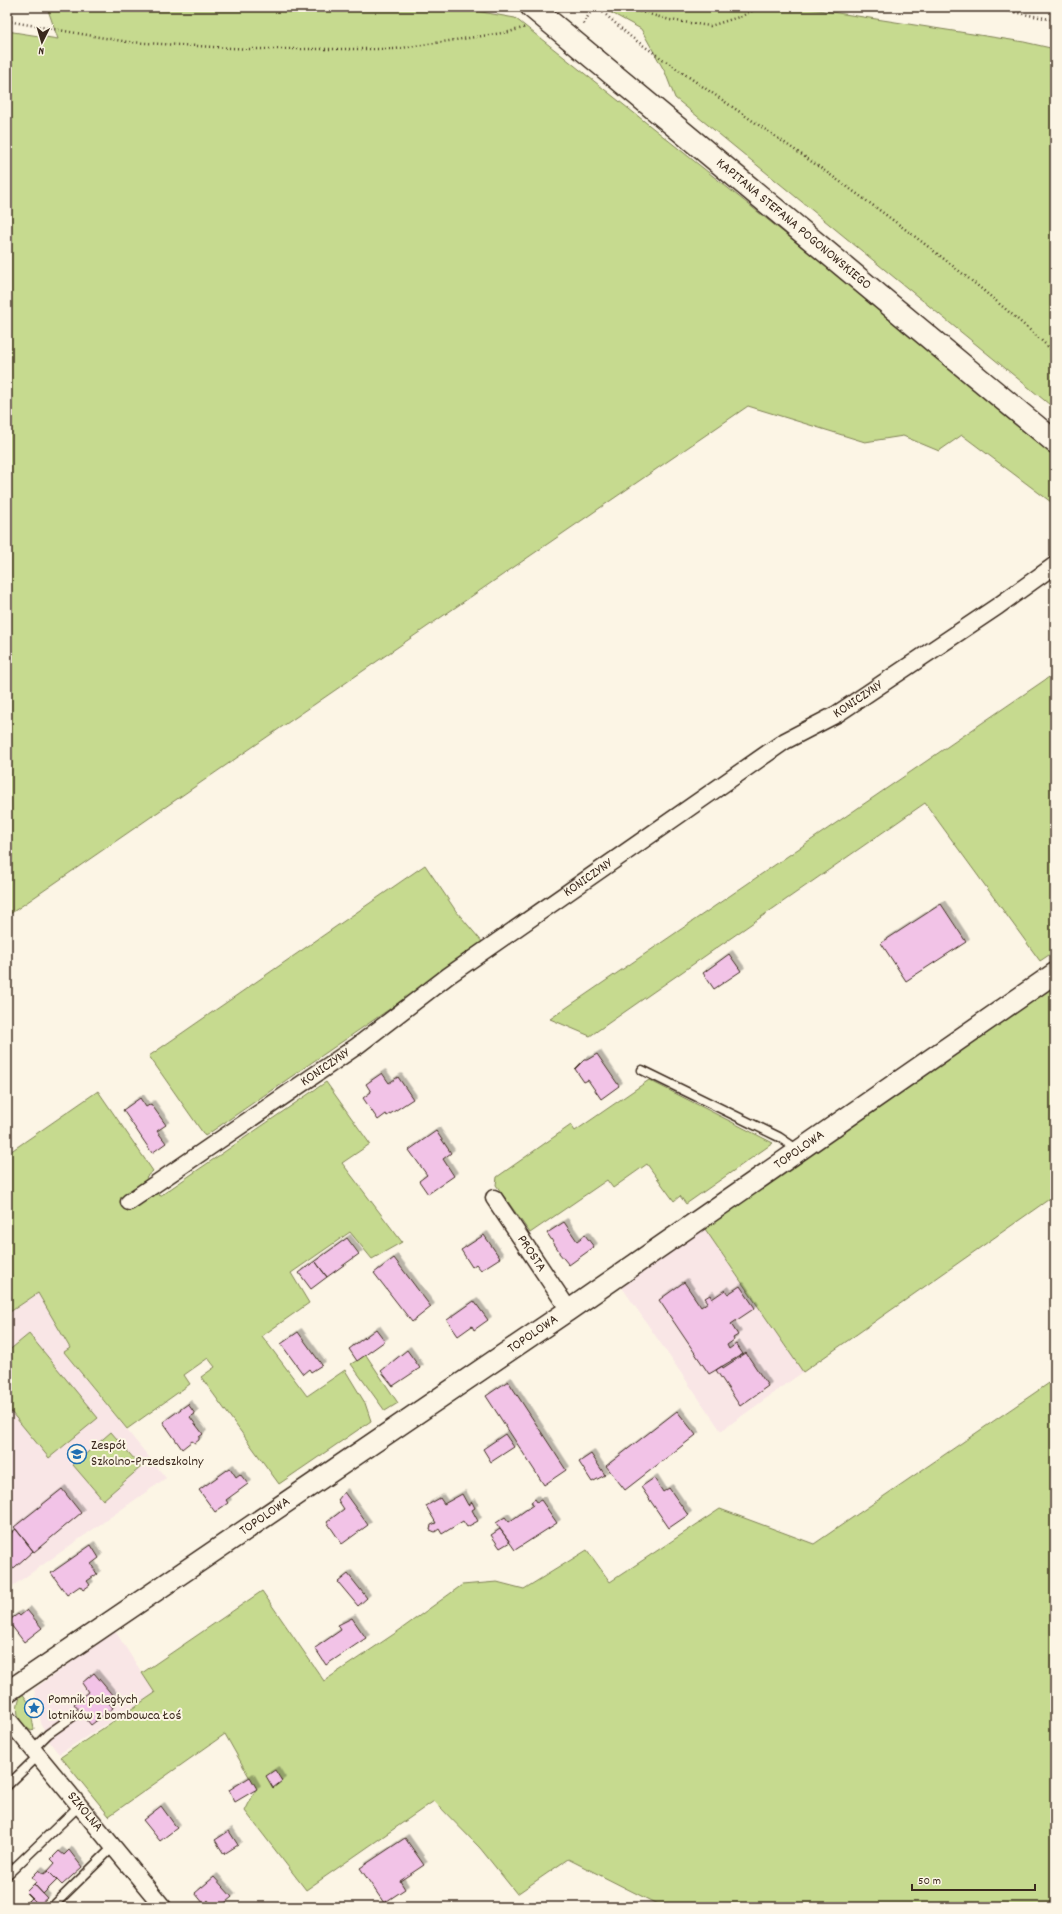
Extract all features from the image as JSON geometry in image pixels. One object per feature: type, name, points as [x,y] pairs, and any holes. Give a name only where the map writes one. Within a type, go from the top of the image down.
[{"type":"main road","name":"KAPITANA STEFANA POGONOWSKIEGO","points":[[540,13],[1055,442]]},
{"type":"street","name":"KONICZYNY","points":[[129,1202],[357,1046],[448,976],[785,741],[837,714],[998,606],[1055,565]]},
{"type":"street","name":"TOPOLOWA","points":[[7,1692],[569,1310],[1055,973]]},
{"type":"street","name":"PROSTA","points":[[494,1198],[569,1310]]},
{"type":"street","name":"SZKOLNA","points":[[7,1718],[163,1907]]},
{"type":"lane","points":[[642,1070],[779,1137],[799,1150]]},
{"type":"lane","points":[[7,1786],[48,1734],[75,1715]]},
{"type":"lane","points":[[7,1875],[80,1805]]},
{"type":"lane","points":[[52,1907],[114,1846]]},
{"type":"path","points":[[597,7],[631,37],[879,210],[1011,312],[1055,353]]},
{"type":"path","points":[[624,7],[670,20],[710,26],[742,16],[760,7]]},
{"type":"path","points":[[987,7],[1055,20]]},
{"type":"path","points":[[7,21],[128,42],[249,49],[395,49],[509,32],[540,13]]},
{"type":"shaded area","points":[[703,1226],[803,1372],[721,1431],[619,1283]]},
{"type":"shaded area","name":"Zespół Szkolno-Przedszkolny","points":[[38,1293],[70,1349],[64,1353],[166,1478],[7,1590],[7,1314]]},
{"type":"shaded area","points":[[115,1631],[155,1693],[59,1754],[51,1744],[41,1723],[34,1689]]},
{"type":"green space","points":[[47,7],[473,7],[476,11],[515,18],[852,287],[1055,457],[1055,505],[962,435],[939,451],[903,436],[865,442],[748,406],[7,916],[7,31],[58,39]]},
{"type":"green space","points":[[609,7],[799,7],[1024,42],[1055,49],[1055,409],[675,98],[665,72],[641,29],[608,11]]},
{"type":"green space","points":[[1055,673],[1055,951],[1040,961],[925,803],[590,1036],[550,1019]]},
{"type":"green space","points":[[425,865],[456,911],[484,944],[205,1136],[149,1056]]},
{"type":"green space","points":[[1055,983],[1055,1195],[803,1372],[703,1226]]},
{"type":"green space","points":[[649,1080],[773,1143],[686,1204],[680,1196],[674,1201],[647,1164],[613,1188],[607,1180],[530,1233],[496,1185],[497,1177],[571,1125],[575,1131]]},
{"type":"green space","points":[[326,1082],[370,1144],[342,1163],[402,1242],[372,1259],[350,1232],[291,1273],[309,1303],[262,1336],[307,1396],[345,1370],[365,1403],[371,1421],[279,1484],[201,1377],[215,1367],[208,1358],[184,1375],[190,1384],[127,1429],[64,1352],[70,1348],[38,1293],[7,1314],[7,1154],[98,1091],[153,1171],[146,1177],[160,1196]]},
{"type":"green space","points":[[29,1334],[98,1418],[49,1458],[7,1407],[7,1352]]},
{"type":"green space","points":[[366,1355],[398,1403],[385,1411],[351,1364]]},
{"type":"green space","points":[[1055,1379],[1055,1907],[663,1907],[568,1859],[517,1894],[480,1848],[434,1801],[306,1890],[245,1811],[256,1789],[225,1734],[109,1816],[61,1757],[155,1693],[142,1673],[262,1591],[324,1681],[397,1632],[462,1585],[497,1582],[524,1589],[587,1550],[610,1582],[720,1509],[814,1544]]},
{"type":"green space","points":[[111,1432],[141,1467],[103,1500],[73,1465]]},
{"type":"green space","points":[[22,1693],[29,1703],[34,1729],[32,1731],[23,1724],[18,1715],[17,1709],[19,1698]]},
{"type":"building","points":[[941,904],[966,942],[906,981],[881,943]]},
{"type":"building","points":[[729,954],[741,971],[714,989],[703,973]]},
{"type":"building","points":[[597,1054],[619,1086],[601,1099],[588,1080],[584,1082],[575,1069],[584,1060],[587,1060]]},
{"type":"building","points":[[382,1073],[389,1083],[398,1077],[413,1099],[387,1116],[386,1114],[378,1120],[363,1098],[371,1092],[366,1084]]},
{"type":"building","points":[[140,1098],[146,1107],[151,1104],[166,1125],[157,1131],[166,1143],[152,1153],[123,1110]]},
{"type":"building","points":[[436,1131],[451,1153],[443,1159],[454,1176],[428,1194],[419,1181],[427,1175],[409,1150]]},
{"type":"building","points":[[564,1222],[577,1241],[585,1235],[594,1247],[569,1265],[559,1253],[547,1233]]},
{"type":"building","points":[[484,1235],[500,1258],[481,1270],[476,1264],[472,1267],[461,1250]]},
{"type":"building","points":[[347,1238],[359,1254],[327,1277],[315,1261]]},
{"type":"building","points":[[394,1258],[431,1307],[412,1322],[374,1273]]},
{"type":"building","points":[[315,1261],[327,1277],[311,1289],[299,1273]]},
{"type":"building","points":[[684,1282],[701,1307],[708,1302],[705,1298],[710,1295],[712,1299],[725,1290],[728,1294],[740,1286],[755,1308],[731,1324],[738,1335],[727,1345],[729,1349],[736,1344],[743,1354],[709,1374],[659,1300]]},
{"type":"building","points":[[474,1301],[488,1320],[474,1330],[472,1326],[458,1336],[447,1320]]},
{"type":"building","points":[[376,1329],[385,1341],[357,1361],[349,1349]]},
{"type":"building","points":[[298,1332],[322,1365],[311,1372],[309,1369],[303,1374],[281,1344]]},
{"type":"building","points":[[407,1350],[420,1368],[393,1386],[381,1371]]},
{"type":"building","points":[[746,1353],[768,1386],[740,1406],[716,1370],[722,1366],[723,1368]]},
{"type":"building","points":[[508,1381],[566,1470],[544,1485],[486,1396]]},
{"type":"building","points":[[188,1404],[195,1414],[190,1417],[203,1434],[195,1443],[192,1441],[182,1449],[163,1422]]},
{"type":"building","points":[[677,1411],[696,1435],[625,1490],[606,1466]]},
{"type":"building","points":[[505,1434],[514,1447],[491,1462],[483,1449]]},
{"type":"building","points":[[591,1454],[605,1475],[592,1482],[579,1462]]},
{"type":"building","points":[[230,1468],[236,1477],[240,1474],[248,1484],[226,1500],[228,1503],[215,1512],[199,1490]]},
{"type":"building","points":[[654,1478],[663,1492],[669,1488],[688,1515],[669,1528],[641,1487]]},
{"type":"building","points":[[62,1489],[81,1513],[34,1552],[14,1527]]},
{"type":"building","points":[[344,1492],[368,1525],[342,1544],[327,1522],[344,1509],[338,1500]]},
{"type":"building","points":[[462,1494],[468,1505],[472,1502],[475,1508],[472,1510],[478,1521],[467,1527],[463,1521],[442,1534],[439,1529],[435,1532],[430,1530],[431,1525],[436,1523],[426,1506],[440,1498],[444,1504]]},
{"type":"building","points":[[535,1499],[537,1502],[541,1500],[557,1523],[515,1550],[496,1523],[505,1517],[509,1522],[533,1505],[531,1502]]},
{"type":"building","points":[[16,1529],[33,1551],[7,1574],[7,1536]]},
{"type":"building","points":[[500,1529],[510,1542],[500,1548],[491,1535]]},
{"type":"building","points":[[91,1545],[99,1558],[91,1564],[97,1574],[87,1581],[90,1585],[83,1590],[80,1586],[67,1595],[51,1573]]},
{"type":"building","points":[[348,1574],[367,1598],[358,1606],[338,1582]]},
{"type":"building","points":[[27,1610],[42,1628],[24,1642],[8,1621],[18,1614],[20,1616]]},
{"type":"building","points":[[352,1618],[366,1638],[326,1665],[315,1648],[341,1630],[338,1625]]},
{"type":"building","points":[[94,1673],[114,1697],[108,1702],[113,1708],[91,1725],[74,1704],[88,1692],[82,1683]]},
{"type":"building","points":[[275,1770],[282,1781],[273,1788],[266,1776]]},
{"type":"building","points":[[250,1777],[257,1789],[235,1802],[229,1790]]},
{"type":"building","points":[[161,1806],[177,1828],[160,1841],[143,1820]]},
{"type":"building","points":[[229,1831],[238,1845],[224,1854],[215,1840]]},
{"type":"building","points":[[405,1838],[424,1865],[400,1881],[405,1889],[384,1903],[360,1868]]},
{"type":"building","points":[[69,1850],[82,1867],[62,1885],[48,1871],[55,1863],[51,1859],[59,1851],[64,1855]]},
{"type":"building","points":[[39,1870],[44,1874],[48,1871],[57,1880],[43,1894],[34,1884],[36,1882],[32,1877]]},
{"type":"building","points":[[214,1877],[232,1897],[220,1907],[213,1907],[208,1900],[204,1904],[195,1893]]},
{"type":"building","points":[[34,1884],[47,1898],[39,1905],[26,1892]]},
{"type":"building","points":[[32,1898],[39,1905],[37,1907],[23,1907]]},
{"type":"place","name":"Zespół Szkolno-Przedszkolny","points":[[77,1454]]},
{"type":"place","name":"Pomnik poległych lotników z bombowca Łoś","points":[[34,1708]]}]
